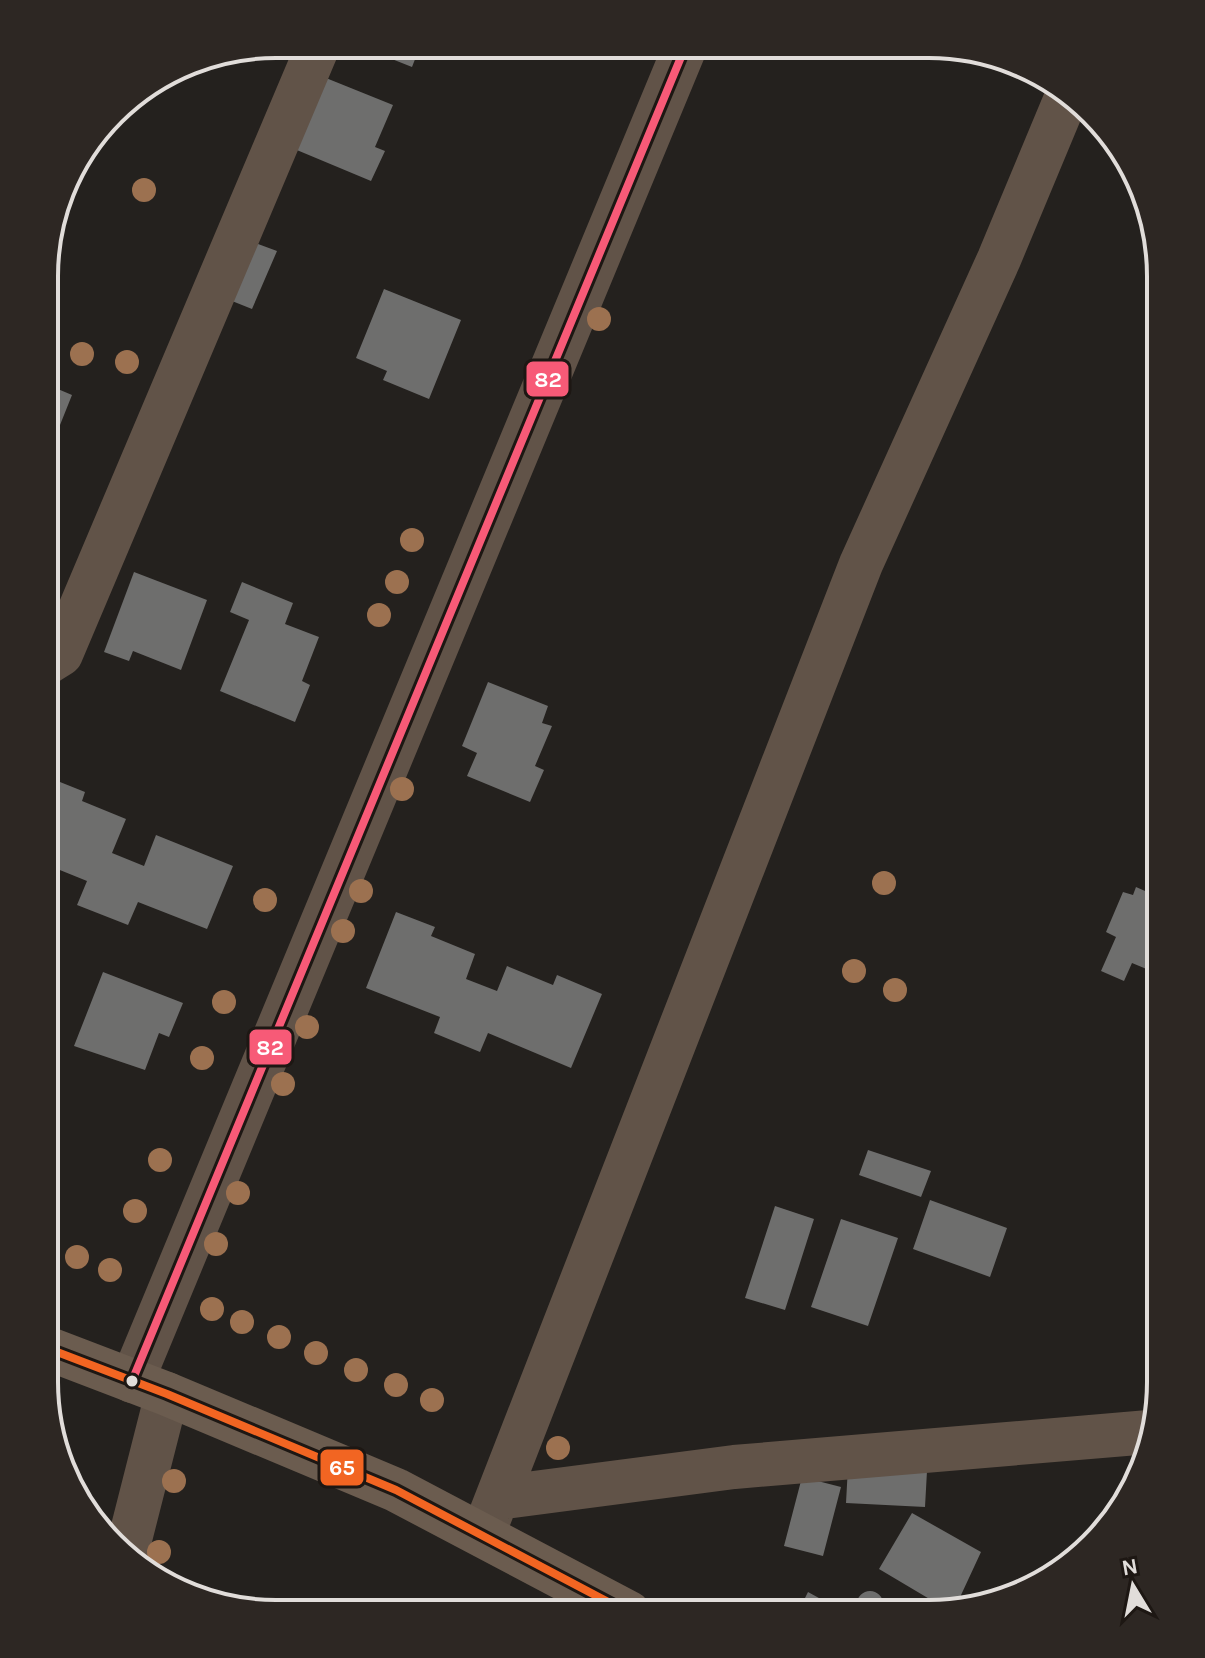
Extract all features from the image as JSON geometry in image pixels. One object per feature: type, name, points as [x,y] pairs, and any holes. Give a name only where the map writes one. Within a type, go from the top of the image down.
[{"type":"highway","points":[[58,1352],[396,1490],[490,1516],[610,1600]]},
{"type":"street","points":[[58,656],[313,58]]},
{"type":"street","points":[[128,1541],[149,1387],[681,58]]},
{"type":"street","points":[[490,1516],[861,564],[993,274],[1063,105]]},
{"type":"street","points":[[490,1516],[734,1467],[1141,1433]]},
{"type":"building","points":[[389,58],[416,58],[412,67]]},
{"type":"building","points":[[321,76],[393,105],[375,147],[385,151],[371,181],[292,148]]},
{"type":"building","points":[[245,239],[277,251],[252,309],[222,297]]},
{"type":"building","points":[[384,289],[461,320],[429,399],[383,380],[387,371],[356,358]]},
{"type":"building","points":[[58,389],[72,395],[58,430]]},
{"type":"building","points":[[134,572],[207,600],[181,670],[133,651],[129,661],[104,652]]},
{"type":"building","points":[[242,582],[293,603],[285,624],[319,637],[302,681],[310,685],[295,722],[220,691],[249,620],[230,612]]},
{"type":"building","points":[[488,682],[548,706],[542,723],[552,726],[535,766],[544,770],[530,802],[467,776],[477,753],[462,746]]},
{"type":"building","points":[[58,781],[85,792],[82,801],[126,819],[112,853],[144,866],[156,835],[233,866],[207,929],[138,902],[128,925],[77,905],[87,881],[58,869]]},
{"type":"building","points":[[1136,887],[1147,892],[1147,969],[1132,963],[1124,981],[1101,971],[1116,937],[1106,932],[1123,892],[1133,895]]},
{"type":"building","points":[[396,912],[435,927],[431,936],[475,954],[466,979],[497,991],[507,966],[553,985],[557,975],[602,994],[571,1068],[488,1033],[480,1052],[434,1033],[440,1017],[366,988]]},
{"type":"building","points":[[103,972],[183,1003],[169,1037],[159,1033],[145,1070],[74,1046]]},
{"type":"building","points":[[868,1150],[931,1171],[921,1197],[859,1175]]},
{"type":"building","points":[[930,1200],[1007,1228],[990,1277],[913,1249]]},
{"type":"building","points":[[775,1206],[814,1219],[785,1310],[745,1298]]},
{"type":"building","points":[[841,1219],[898,1238],[868,1326],[811,1307]]},
{"type":"building","points":[[849,1448],[928,1453],[925,1507],[846,1503]]},
{"type":"building","points":[[802,1477],[841,1487],[823,1556],[784,1546]]},
{"type":"building","points":[[912,1513],[981,1552],[958,1598],[931,1600],[879,1569]]},
{"type":"building","points":[[870,1591],[882,1600],[858,1600]]},
{"type":"building","points":[[808,1592],[823,1600],[804,1600]]},
{"type":"transit line","name":"82","points":[[132,1381],[681,58]]},
{"type":"transit line","name":"65","points":[[58,1352],[167,1394],[396,1490],[604,1600]]}]
